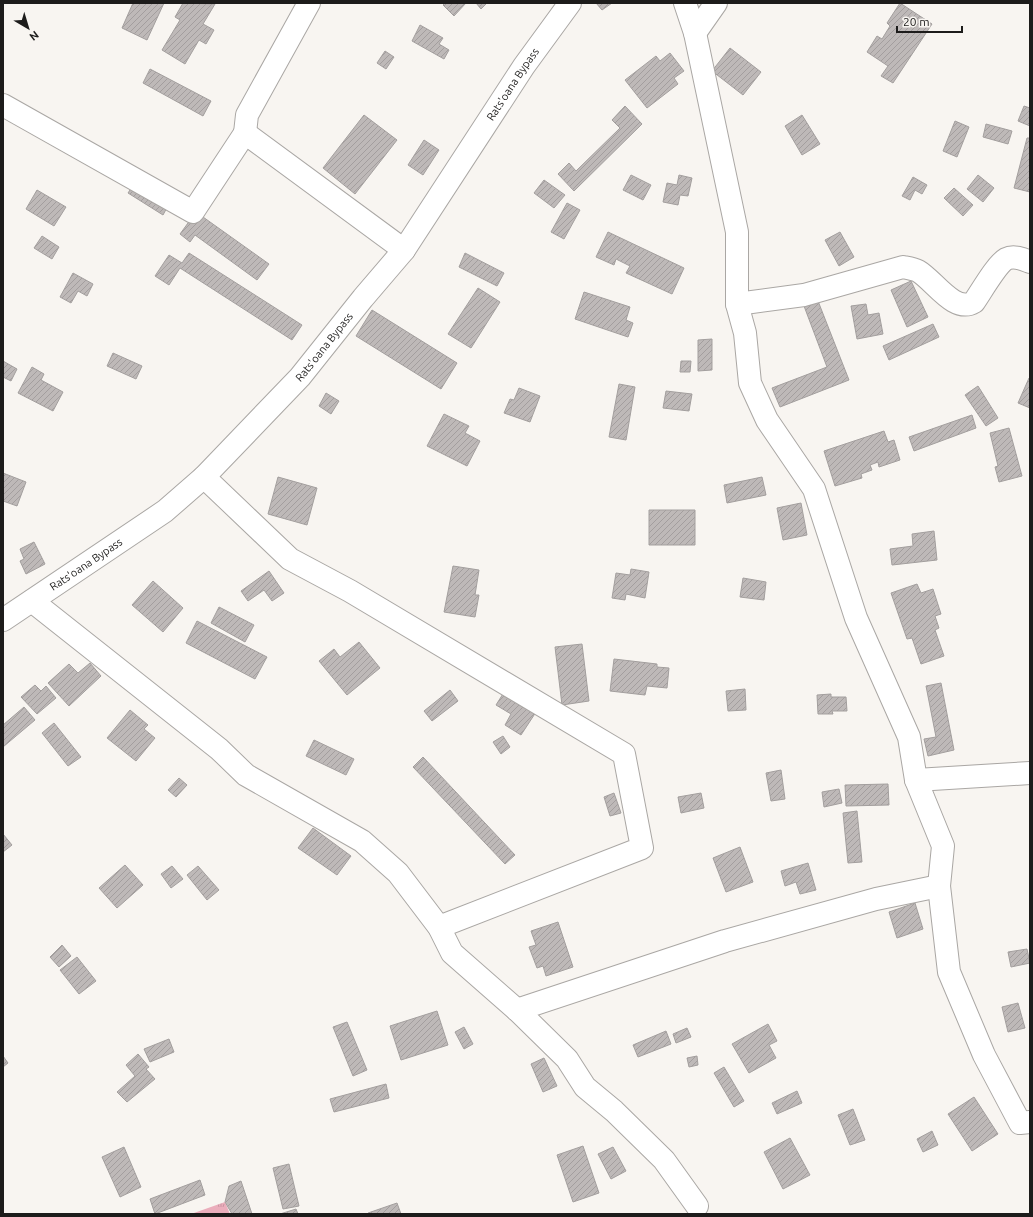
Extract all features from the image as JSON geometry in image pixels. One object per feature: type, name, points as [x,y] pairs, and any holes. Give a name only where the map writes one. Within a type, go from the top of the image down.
[{"type":"street","points":[[3,105],[193,212],[245,133],[247,115],[309,3]]},
{"type":"street","name":"Rats'oana Bypass","points":[[3,620],[165,510],[204,477],[300,377],[363,298],[404,250],[524,66],[570,3]]},
{"type":"street","points":[[685,3],[694,33],[737,232],[737,304],[745,332],[750,383],[767,420],[814,489],[856,618],[909,737],[916,780],[943,846],[939,886],[949,972],[984,1054],[1020,1123],[1030,1122]]},
{"type":"street","points":[[694,33],[716,3]]},
{"type":"street","points":[[245,133],[404,250]]},
{"type":"street","points":[[737,304],[804,296],[903,267],[918,271],[958,304],[971,304],[1007,258],[1019,257],[1030,262]]},
{"type":"street","points":[[204,477],[290,559],[350,591],[624,754],[642,848],[439,927]]},
{"type":"street","points":[[32,601],[219,749],[246,775],[362,841],[398,873],[439,927],[452,953],[517,1010],[567,1059],[585,1087],[614,1111],[664,1160],[697,1206]]},
{"type":"street","points":[[916,780],[1030,773]]},
{"type":"street","points":[[517,1010],[725,941],[876,900],[939,886]]},
{"type":"green space","points":[[225,1202],[230,1214],[191,1214]]},
{"type":"building","points":[[133,3],[164,3],[147,40],[122,28]]},
{"type":"building","points":[[183,3],[215,4],[203,24],[214,30],[206,44],[199,40],[185,64],[162,50],[180,20],[175,17]]},
{"type":"building","points":[[445,3],[466,3],[454,16],[443,5]]},
{"type":"building","points":[[476,3],[487,3],[481,9]]},
{"type":"building","points":[[596,3],[612,3],[602,10]]},
{"type":"building","points":[[900,3],[932,24],[893,83],[881,76],[888,66],[867,52],[877,36],[882,39],[890,26],[887,23]]},
{"type":"building","points":[[420,25],[443,38],[439,44],[449,50],[444,59],[412,41]]},
{"type":"building","points":[[730,48],[761,72],[743,95],[712,71]]},
{"type":"building","points":[[385,51],[394,57],[386,69],[377,63]]},
{"type":"building","points":[[670,53],[684,71],[674,78],[678,84],[647,108],[625,80],[656,56],[660,61]]},
{"type":"building","points":[[150,69],[211,101],[203,116],[143,83]]},
{"type":"building","points":[[625,106],[642,124],[574,191],[558,174],[569,163],[576,171],[620,128],[612,120]]},
{"type":"building","points":[[1024,106],[1030,108],[1030,126],[1018,121]]},
{"type":"building","points":[[364,115],[397,140],[355,194],[323,168]]},
{"type":"building","points":[[802,115],[820,144],[802,155],[785,126]]},
{"type":"building","points":[[955,121],[969,127],[957,157],[943,151]]},
{"type":"building","points":[[986,124],[1012,131],[1008,144],[983,137]]},
{"type":"building","points":[[1027,138],[1030,138],[1030,192],[1014,188]]},
{"type":"building","points":[[424,140],[439,150],[423,175],[408,165]]},
{"type":"building","points":[[631,175],[651,185],[643,200],[623,190]]},
{"type":"building","points":[[679,175],[692,178],[688,196],[680,195],[678,205],[663,202],[667,183],[677,185]]},
{"type":"building","points":[[978,175],[994,188],[983,202],[967,189]]},
{"type":"building","points":[[913,177],[927,185],[922,194],[915,190],[910,200],[902,196]]},
{"type":"building","points":[[544,180],[565,195],[554,208],[534,193]]},
{"type":"building","points":[[136,181],[170,202],[163,215],[128,193]]},
{"type":"building","points":[[954,188],[973,205],[963,216],[944,198]]},
{"type":"building","points":[[37,190],[66,207],[54,226],[26,209]]},
{"type":"building","points":[[567,203],[580,210],[564,239],[551,232]]},
{"type":"building","points":[[196,212],[269,264],[257,280],[195,235],[190,242],[180,234]]},
{"type":"building","points":[[608,232],[684,268],[672,294],[626,273],[630,266],[616,259],[614,265],[596,257]]},
{"type":"building","points":[[840,232],[854,257],[839,266],[825,240]]},
{"type":"building","points":[[42,236],[59,247],[52,259],[34,248]]},
{"type":"building","points":[[189,253],[302,325],[292,340],[180,268],[169,285],[155,276],[169,255],[182,263]]},
{"type":"building","points":[[465,253],[504,273],[497,286],[459,267]]},
{"type":"building","points":[[73,273],[93,284],[87,296],[78,291],[71,303],[60,297]]},
{"type":"building","points":[[911,281],[928,317],[907,327],[891,290]]},
{"type":"building","points":[[478,288],[500,302],[471,348],[448,334]]},
{"type":"building","points":[[584,292],[630,307],[626,320],[633,323],[628,337],[575,319]]},
{"type":"building","points":[[818,301],[849,380],[780,407],[772,388],[827,367],[804,306]]},
{"type":"building","points":[[866,304],[868,315],[879,313],[883,334],[857,339],[851,306]]},
{"type":"building","points":[[372,310],[457,363],[441,389],[356,336]]},
{"type":"building","points":[[933,324],[939,337],[889,360],[883,346]]},
{"type":"building","points":[[712,339],[712,370],[698,371],[698,340]]},
{"type":"building","points":[[113,353],[142,366],[136,379],[107,366]]},
{"type":"building","points":[[3,361],[17,369],[11,381],[3,377]]},
{"type":"building","points":[[681,361],[691,361],[690,372],[680,372]]},
{"type":"building","points":[[32,367],[44,374],[41,380],[63,392],[53,411],[18,393]]},
{"type":"building","points":[[1029,378],[1030,379],[1030,408],[1018,403]]},
{"type":"building","points":[[619,384],[635,387],[626,440],[609,437]]},
{"type":"building","points":[[978,386],[998,418],[986,426],[965,395]]},
{"type":"building","points":[[519,388],[540,396],[530,422],[504,413],[510,399],[514,400]]},
{"type":"building","points":[[666,391],[692,394],[689,411],[663,408]]},
{"type":"building","points":[[326,393],[339,401],[331,414],[319,406]]},
{"type":"building","points":[[444,414],[469,426],[465,433],[480,441],[467,466],[427,446]]},
{"type":"building","points":[[972,415],[976,428],[914,451],[909,437]]},
{"type":"building","points":[[1009,428],[1022,476],[999,482],[995,467],[998,466],[990,433]]},
{"type":"building","points":[[884,431],[888,442],[894,440],[900,460],[879,467],[878,462],[870,465],[872,470],[861,474],[862,478],[835,486],[824,451]]},
{"type":"building","points":[[3,473],[26,482],[17,506],[3,501]]},
{"type":"building","points":[[278,477],[317,488],[307,525],[268,514]]},
{"type":"building","points":[[762,477],[766,495],[727,503],[724,485]]},
{"type":"building","points":[[801,503],[807,535],[783,540],[777,508]]},
{"type":"building","points":[[649,510],[695,510],[695,545],[649,545]]},
{"type":"building","points":[[934,531],[937,560],[892,565],[890,549],[913,546],[912,534]]},
{"type":"building","points":[[34,542],[45,564],[26,574],[20,561],[24,559],[20,549]]},
{"type":"building","points":[[453,566],[479,570],[475,595],[479,595],[475,617],[444,612]]},
{"type":"building","points":[[631,569],[649,572],[645,598],[626,594],[625,600],[612,598],[616,573],[630,575]]},
{"type":"building","points":[[269,571],[284,593],[272,601],[264,590],[248,601],[241,591]]},
{"type":"building","points":[[743,578],[766,582],[764,600],[740,597]]},
{"type":"building","points":[[153,581],[183,608],[163,632],[132,605]]},
{"type":"building","points":[[917,584],[921,593],[933,589],[941,614],[935,616],[939,628],[935,630],[944,656],[921,664],[912,638],[907,639],[891,593]]},
{"type":"building","points":[[219,607],[254,625],[245,642],[211,623]]},
{"type":"building","points":[[197,621],[267,657],[255,679],[186,643]]},
{"type":"building","points":[[359,642],[380,668],[347,695],[319,661],[334,649],[340,657]]},
{"type":"building","points":[[582,644],[589,701],[562,705],[555,647]]},
{"type":"building","points":[[614,659],[657,664],[657,667],[669,668],[667,688],[647,686],[645,695],[610,691]]},
{"type":"building","points":[[90,663],[101,676],[69,706],[48,683],[69,664],[78,673]]},
{"type":"building","points":[[941,683],[954,750],[928,756],[924,739],[936,737],[926,686]]},
{"type":"building","points":[[35,685],[41,691],[46,686],[56,698],[37,714],[21,697]]},
{"type":"building","points":[[506,689],[538,709],[521,735],[505,725],[511,714],[496,705]]},
{"type":"building","points":[[745,689],[746,710],[728,711],[726,691]]},
{"type":"building","points":[[450,690],[458,701],[432,721],[424,711]]},
{"type":"building","points":[[831,694],[831,697],[846,697],[847,711],[832,711],[833,714],[818,714],[817,695]]},
{"type":"building","points":[[24,707],[35,720],[3,747],[3,725]]},
{"type":"building","points":[[130,710],[148,725],[144,729],[155,738],[136,761],[107,738]]},
{"type":"building","points":[[54,723],[81,757],[68,766],[42,733]]},
{"type":"building","points":[[503,736],[510,747],[501,754],[493,742]]},
{"type":"building","points":[[314,740],[354,759],[346,775],[306,756]]},
{"type":"building","points":[[423,757],[515,855],[505,864],[413,767]]},
{"type":"building","points":[[781,770],[785,799],[771,801],[766,773]]},
{"type":"building","points":[[179,778],[187,785],[176,797],[168,790]]},
{"type":"building","points":[[888,784],[889,805],[846,806],[845,785]]},
{"type":"building","points":[[839,789],[842,803],[824,807],[822,792]]},
{"type":"building","points":[[614,793],[621,813],[610,816],[604,797]]},
{"type":"building","points":[[701,793],[704,808],[681,813],[678,797]]},
{"type":"building","points":[[857,811],[862,862],[848,863],[843,813]]},
{"type":"building","points":[[313,828],[351,856],[337,875],[298,848]]},
{"type":"building","points":[[3,834],[12,845],[3,852]]},
{"type":"building","points":[[740,847],[753,882],[726,892],[713,858]]},
{"type":"building","points":[[808,863],[816,890],[800,894],[796,882],[785,886],[781,871]]},
{"type":"building","points":[[125,865],[143,885],[117,908],[99,888]]},
{"type":"building","points":[[172,866],[183,879],[171,888],[161,874]]},
{"type":"building","points":[[198,866],[219,890],[207,900],[187,875]]},
{"type":"building","points":[[915,903],[923,929],[897,938],[889,912]]},
{"type":"building","points":[[558,922],[573,967],[546,976],[543,966],[537,968],[529,947],[536,945],[531,931]]},
{"type":"building","points":[[62,945],[71,956],[59,967],[50,957]]},
{"type":"building","points":[[1027,949],[1030,963],[1011,967],[1008,952]]},
{"type":"building","points":[[77,957],[96,981],[79,994],[60,970]]},
{"type":"building","points":[[1018,1003],[1025,1028],[1008,1032],[1002,1007]]},
{"type":"building","points":[[437,1011],[448,1045],[401,1060],[390,1026]]},
{"type":"building","points":[[347,1022],[367,1070],[353,1076],[333,1027]]},
{"type":"building","points":[[768,1024],[777,1041],[769,1045],[776,1058],[749,1073],[732,1044]]},
{"type":"building","points":[[464,1027],[473,1044],[464,1049],[455,1032]]},
{"type":"building","points":[[687,1028],[691,1037],[676,1043],[673,1034]]},
{"type":"building","points":[[666,1031],[671,1044],[638,1057],[633,1045]]},
{"type":"building","points":[[169,1039],[174,1052],[150,1062],[144,1049]]},
{"type":"building","points":[[138,1054],[149,1067],[146,1069],[155,1079],[127,1102],[117,1092],[135,1076],[126,1065]]},
{"type":"building","points":[[3,1056],[8,1063],[3,1067]]},
{"type":"building","points":[[697,1056],[698,1065],[689,1067],[687,1058]]},
{"type":"building","points":[[544,1058],[557,1086],[543,1092],[531,1064]]},
{"type":"building","points":[[724,1067],[744,1101],[734,1107],[714,1073]]},
{"type":"building","points":[[386,1084],[389,1098],[334,1112],[330,1099]]},
{"type":"building","points":[[797,1091],[802,1103],[777,1114],[772,1103]]},
{"type":"building","points":[[974,1097],[998,1134],[972,1151],[948,1114]]},
{"type":"building","points":[[853,1109],[865,1140],[850,1145],[838,1115]]},
{"type":"building","points":[[932,1131],[938,1145],[923,1152],[917,1139]]},
{"type":"building","points":[[790,1138],[810,1175],[783,1189],[764,1152]]},
{"type":"building","points":[[583,1146],[599,1193],[573,1202],[557,1155]]},
{"type":"building","points":[[124,1147],[141,1187],[120,1197],[102,1157]]},
{"type":"building","points":[[613,1147],[626,1171],[611,1179],[598,1154]]},
{"type":"building","points":[[289,1164],[299,1206],[283,1209],[273,1168]]},
{"type":"building","points":[[200,1180],[205,1195],[155,1214],[150,1199]]},
{"type":"building","points":[[241,1181],[252,1214],[232,1214],[225,1202],[229,1186]]},
{"type":"building","points":[[397,1203],[401,1214],[368,1214],[368,1213]]},
{"type":"building","points":[[296,1209],[298,1214],[280,1214]]}]
